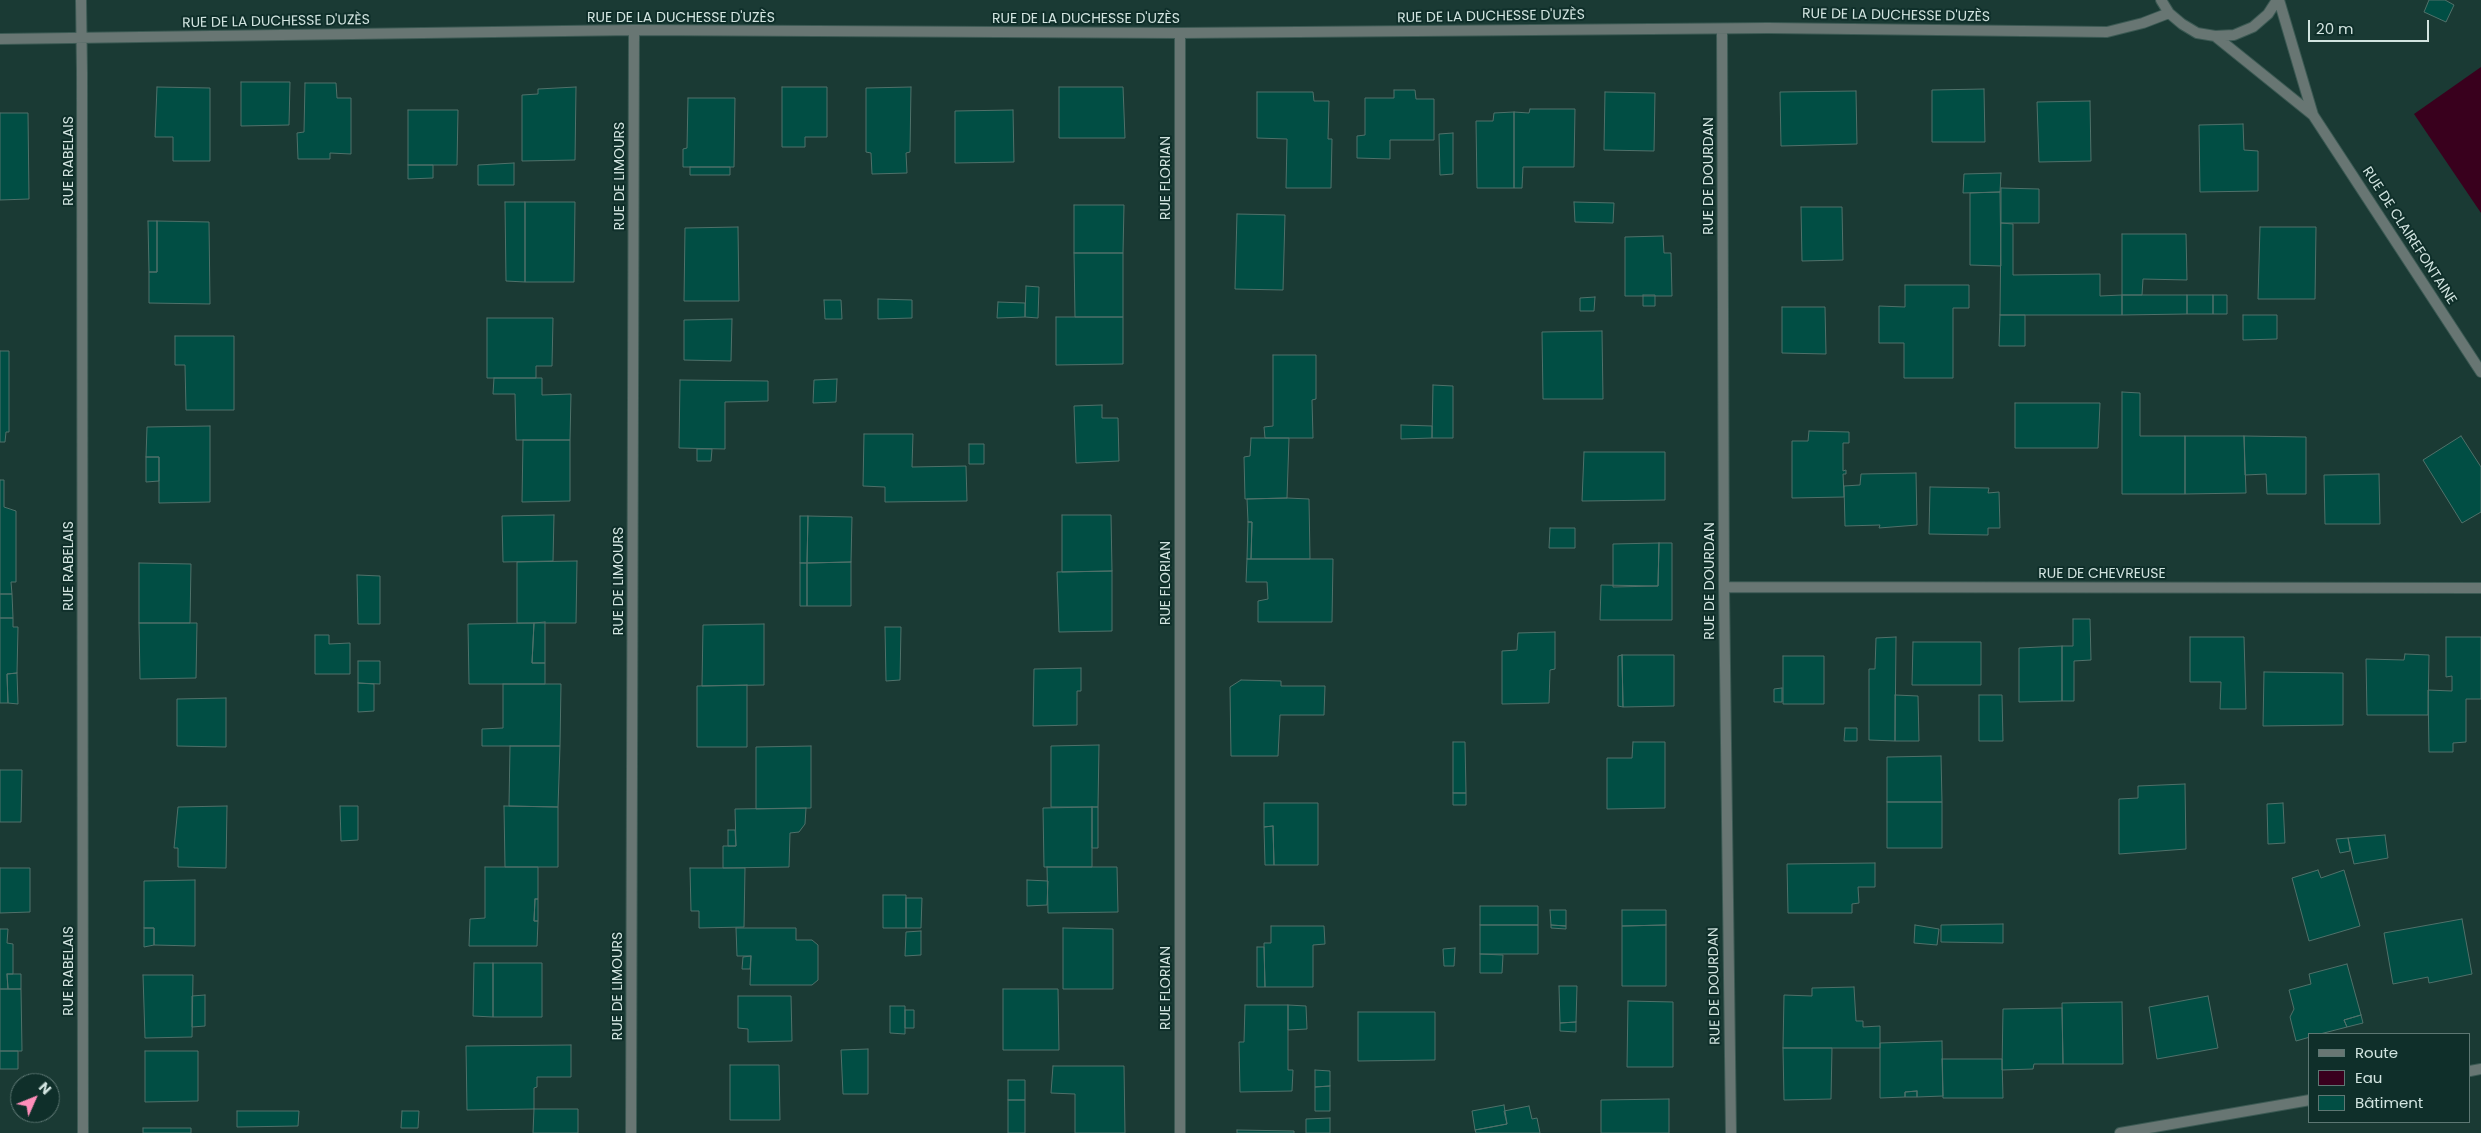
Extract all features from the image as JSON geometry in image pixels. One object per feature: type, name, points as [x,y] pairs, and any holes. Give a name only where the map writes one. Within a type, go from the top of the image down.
[{"type":"street","name":"RUE RABELAIS","points":[[80,0],[83,1133]]},
{"type":"street","points":[[2161,0],[2169,13],[2182,24],[2197,33],[2214,36],[2234,35],[2253,27],[2268,14],[2278,0]]},
{"type":"street","name":"RUE DE CLAIREFONTAINE","points":[[2278,0],[2313,115],[2481,372]]},
{"type":"street","name":"RUE DE LA DUCHESSE D'UZÈS","points":[[0,39],[634,30],[1180,34],[1768,28],[2106,32],[2144,23],[2169,13]]},
{"type":"street","name":"RUE DE DOURDAN","points":[[1722,29],[1724,587],[1731,1133]]},
{"type":"street","name":"RUE DE LIMOURS","points":[[631,1133],[634,30]]},
{"type":"street","name":"RUE FLORIAN","points":[[1180,34],[1180,1133]]},
{"type":"street","name":"RUE DE CLAIREFONTAINE","points":[[2214,36],[2313,115]]},
{"type":"street","name":"RUE DE CHEVREUSE","points":[[1724,587],[2481,588]]},
{"type":"street","points":[[2120,1133],[2308,1100]]},
{"type":"water","points":[[2481,67],[2481,213],[2414,114]]},
{"type":"building","points":[[2429,0],[2445,0],[2454,5],[2446,22],[2424,12]]},
{"type":"building","points":[[241,82],[290,82],[289,125],[241,126]]},
{"type":"building","points":[[305,83],[336,83],[337,98],[351,98],[351,154],[330,153],[330,159],[298,159],[297,133],[304,132]]},
{"type":"building","points":[[157,87],[210,88],[210,161],[173,161],[173,137],[155,137]]},
{"type":"building","points":[[576,87],[575,160],[522,161],[522,95],[538,94],[538,89]]},
{"type":"building","points":[[782,87],[827,87],[827,137],[805,137],[805,147],[782,147]]},
{"type":"building","points":[[911,87],[910,152],[906,153],[907,173],[872,174],[871,153],[866,152],[866,88]]},
{"type":"building","points":[[1059,87],[1123,87],[1125,138],[1059,138]]},
{"type":"building","points":[[1984,89],[1985,142],[1932,142],[1932,90]]},
{"type":"building","points":[[1394,90],[1415,90],[1416,99],[1434,99],[1434,140],[1390,140],[1390,159],[1357,158],[1357,136],[1365,135],[1365,98],[1394,98]]},
{"type":"building","points":[[1856,91],[1857,144],[1781,146],[1780,92]]},
{"type":"building","points":[[1257,92],[1313,92],[1314,101],[1329,101],[1328,139],[1332,139],[1331,188],[1286,188],[1287,139],[1257,138]]},
{"type":"building","points":[[1605,92],[1655,93],[1654,151],[1604,150]]},
{"type":"building","points":[[688,98],[735,98],[734,167],[683,167],[683,149],[687,148]]},
{"type":"building","points":[[2090,101],[2091,161],[2039,162],[2037,102]]},
{"type":"building","points":[[1530,109],[1575,109],[1574,167],[1523,167],[1522,188],[1514,188],[1514,112],[1529,113]]},
{"type":"building","points":[[408,110],[458,110],[457,165],[408,165]]},
{"type":"building","points":[[1013,110],[1014,162],[955,163],[955,111]]},
{"type":"building","points":[[1514,112],[1514,188],[1477,188],[1476,121],[1493,121],[1494,113]]},
{"type":"building","points":[[0,113],[28,113],[29,199],[0,200]]},
{"type":"building","points":[[2243,124],[2244,150],[2258,151],[2258,191],[2200,192],[2199,125]]},
{"type":"building","points":[[1453,133],[1453,174],[1440,175],[1439,134]]},
{"type":"building","points":[[514,163],[514,185],[478,185],[478,165]]},
{"type":"building","points":[[408,165],[433,165],[433,178],[408,179]]},
{"type":"building","points":[[690,167],[730,167],[730,175],[690,175]]},
{"type":"building","points":[[2001,173],[2000,192],[1963,193],[1964,174]]},
{"type":"building","points":[[2001,188],[2039,189],[2039,223],[2001,223]]},
{"type":"building","points":[[2000,192],[2001,266],[1970,265],[1970,193]]},
{"type":"building","points":[[505,202],[525,202],[525,282],[506,281]]},
{"type":"building","points":[[525,202],[575,202],[574,282],[525,282]]},
{"type":"building","points":[[1574,202],[1614,203],[1613,223],[1575,222]]},
{"type":"building","points":[[1074,205],[1124,205],[1123,253],[1074,253]]},
{"type":"building","points":[[1801,207],[1842,207],[1843,260],[1802,261]]},
{"type":"building","points":[[1237,214],[1285,215],[1283,290],[1235,289]]},
{"type":"building","points":[[148,221],[157,221],[157,272],[149,272]]},
{"type":"building","points":[[157,221],[209,222],[210,304],[149,303],[149,272],[157,272]]},
{"type":"building","points":[[2001,223],[2013,224],[2013,275],[2100,274],[2100,296],[2122,295],[2122,315],[2000,315]]},
{"type":"building","points":[[738,227],[739,301],[684,301],[685,228]]},
{"type":"building","points":[[2260,227],[2316,227],[2315,299],[2258,299]]},
{"type":"building","points":[[2122,234],[2186,234],[2187,280],[2143,279],[2142,295],[2122,295]]},
{"type":"building","points":[[1663,236],[1664,253],[1671,253],[1672,296],[1625,296],[1625,237]]},
{"type":"building","points":[[1074,253],[1123,253],[1123,317],[1075,317]]},
{"type":"building","points":[[1905,285],[1969,285],[1969,308],[1953,308],[1953,378],[1904,378],[1904,343],[1879,343],[1879,306],[1905,307]]},
{"type":"building","points":[[1026,286],[1039,287],[1038,318],[1025,317]]},
{"type":"building","points":[[1643,295],[1655,295],[1655,306],[1643,306]]},
{"type":"building","points":[[2122,295],[2187,295],[2187,314],[2122,315]]},
{"type":"building","points":[[2187,295],[2213,295],[2213,314],[2187,314]]},
{"type":"building","points":[[2213,295],[2227,295],[2227,314],[2213,314]]},
{"type":"building","points":[[1595,297],[1594,311],[1580,311],[1580,298]]},
{"type":"building","points":[[878,299],[912,300],[912,318],[878,319]]},
{"type":"building","points":[[824,300],[841,300],[842,319],[825,319]]},
{"type":"building","points":[[998,302],[1025,303],[1025,317],[997,318]]},
{"type":"building","points":[[1782,307],[1825,307],[1826,354],[1782,353]]},
{"type":"building","points":[[2000,315],[2025,315],[2025,346],[1999,346]]},
{"type":"building","points":[[2243,315],[2277,315],[2277,339],[2243,340]]},
{"type":"building","points":[[1056,317],[1123,317],[1123,364],[1056,365]]},
{"type":"building","points":[[487,318],[553,318],[552,366],[536,366],[536,378],[487,378]]},
{"type":"building","points":[[732,319],[731,361],[684,360],[684,320]]},
{"type":"building","points":[[1602,331],[1603,399],[1543,399],[1542,332]]},
{"type":"building","points":[[175,336],[234,336],[234,410],[186,410],[185,365],[175,365]]},
{"type":"building","points":[[0,351],[9,351],[9,432],[6,432],[5,442],[0,442]]},
{"type":"building","points":[[1273,355],[1316,355],[1316,399],[1312,400],[1313,438],[1265,438],[1264,427],[1273,426]]},
{"type":"building","points":[[494,378],[542,378],[542,395],[571,394],[570,440],[516,440],[515,394],[493,394]]},
{"type":"building","points":[[837,379],[836,402],[813,403],[814,380]]},
{"type":"building","points":[[680,380],[768,381],[768,401],[725,402],[725,449],[679,448]]},
{"type":"building","points":[[1433,385],[1453,386],[1453,438],[1432,438]]},
{"type":"building","points":[[2122,392],[2140,393],[2140,436],[2185,436],[2185,494],[2122,494]]},
{"type":"building","points":[[2015,403],[2100,403],[2098,448],[2015,448]]},
{"type":"building","points":[[1102,405],[1102,418],[1118,418],[1119,461],[1076,463],[1074,406]]},
{"type":"building","points":[[1401,425],[1432,426],[1432,438],[1401,439]]},
{"type":"building","points":[[210,426],[210,502],[159,503],[159,457],[146,457],[147,427]]},
{"type":"building","points":[[1809,431],[1849,432],[1849,443],[1843,443],[1843,471],[1846,470],[1846,474],[1843,474],[1844,497],[1792,498],[1792,441],[1808,441]]},
{"type":"building","points":[[864,434],[913,434],[912,467],[966,466],[967,501],[885,502],[885,487],[863,486]]},
{"type":"building","points":[[2185,436],[2244,436],[2246,493],[2185,494]]},
{"type":"building","points":[[2244,436],[2306,437],[2306,494],[2267,494],[2266,474],[2245,475]]},
{"type":"building","points":[[2461,436],[2481,467],[2481,512],[2462,523],[2423,460]]},
{"type":"building","points":[[1251,438],[1289,438],[1287,498],[1245,499],[1244,457],[1250,456]]},
{"type":"building","points":[[523,440],[570,440],[570,501],[522,502]]},
{"type":"building","points":[[969,444],[984,444],[984,464],[969,464]]},
{"type":"building","points":[[697,449],[712,449],[711,461],[697,461]]},
{"type":"building","points":[[1584,452],[1665,452],[1665,500],[1582,501]]},
{"type":"building","points":[[146,457],[159,457],[159,481],[146,482]]},
{"type":"building","points":[[1916,473],[1917,525],[1879,528],[1880,525],[1845,526],[1844,486],[1860,485],[1861,474]]},
{"type":"building","points":[[2379,474],[2380,524],[2325,524],[2324,475]]},
{"type":"building","points":[[0,480],[4,480],[4,507],[16,511],[16,582],[11,582],[12,594],[0,594]]},
{"type":"building","points":[[1930,487],[1989,488],[1988,493],[1999,492],[2000,528],[1988,528],[1988,535],[1929,534]]},
{"type":"building","points":[[1247,499],[1309,499],[1310,559],[1251,559],[1252,522],[1248,522]]},
{"type":"building","points":[[554,515],[553,561],[503,562],[502,516]]},
{"type":"building","points":[[1062,515],[1111,515],[1112,571],[1062,572]]},
{"type":"building","points":[[800,516],[808,516],[807,563],[800,563]]},
{"type":"building","points":[[808,516],[852,517],[851,562],[807,563]]},
{"type":"building","points":[[1248,522],[1252,522],[1251,559],[1247,559]]},
{"type":"building","points":[[1550,528],[1575,528],[1575,548],[1549,548]]},
{"type":"building","points":[[1659,543],[1658,586],[1613,587],[1613,544]]},
{"type":"building","points":[[1659,543],[1672,543],[1672,620],[1600,620],[1601,585],[1658,586]]},
{"type":"building","points":[[1247,559],[1333,559],[1332,622],[1258,622],[1258,601],[1268,599],[1267,582],[1246,582]]},
{"type":"building","points":[[577,561],[576,623],[517,623],[517,562]]},
{"type":"building","points":[[851,562],[851,606],[807,606],[807,563]]},
{"type":"building","points":[[139,563],[191,564],[190,623],[139,623]]},
{"type":"building","points":[[800,563],[807,563],[807,606],[800,606]]},
{"type":"building","points":[[1112,571],[1112,631],[1059,632],[1057,572]]},
{"type":"building","points":[[357,575],[380,576],[380,624],[358,624]]},
{"type":"building","points":[[0,594],[12,594],[13,618],[0,618]]},
{"type":"building","points":[[0,618],[13,618],[13,627],[18,627],[17,673],[7,674],[8,703],[0,703]]},
{"type":"building","points":[[2073,619],[2090,619],[2091,660],[2074,661],[2074,701],[2062,701],[2062,646],[2073,646]]},
{"type":"building","points":[[545,622],[545,663],[532,663],[534,623]]},
{"type":"building","points":[[139,623],[197,623],[196,678],[140,679]]},
{"type":"building","points":[[534,623],[532,663],[545,663],[545,684],[469,684],[468,624]]},
{"type":"building","points":[[764,624],[764,685],[702,686],[703,625]]},
{"type":"building","points":[[885,627],[901,627],[900,680],[886,681]]},
{"type":"building","points":[[1555,632],[1555,669],[1550,670],[1549,703],[1502,704],[1502,651],[1517,650],[1518,633]]},
{"type":"building","points":[[315,635],[329,635],[329,644],[350,643],[350,674],[315,674]]},
{"type":"building","points":[[1896,637],[1895,741],[1869,740],[1869,669],[1875,669],[1876,638]]},
{"type":"building","points":[[2190,637],[2244,637],[2246,709],[2220,709],[2221,682],[2190,682]]},
{"type":"building","points":[[2446,637],[2481,637],[2481,699],[2466,699],[2466,742],[2453,743],[2453,752],[2429,752],[2428,690],[2452,691],[2452,676],[2446,677]]},
{"type":"building","points":[[1913,642],[1981,642],[1981,685],[1912,685]]},
{"type":"building","points":[[2062,646],[2062,701],[2019,702],[2019,648]]},
{"type":"building","points":[[2405,654],[2429,655],[2428,715],[2367,715],[2366,659],[2404,660]]},
{"type":"building","points":[[1622,655],[1623,707],[1618,706],[1618,656]]},
{"type":"building","points":[[1622,655],[1674,655],[1674,706],[1623,707]]},
{"type":"building","points":[[1783,656],[1824,656],[1824,704],[1783,704]]},
{"type":"building","points":[[358,661],[380,661],[380,684],[358,683]]},
{"type":"building","points":[[1081,668],[1081,691],[1077,691],[1077,725],[1033,726],[1034,669]]},
{"type":"building","points":[[2264,672],[2343,673],[2343,725],[2263,726]]},
{"type":"building","points":[[17,673],[18,704],[8,703],[7,674]]},
{"type":"building","points":[[1241,680],[1281,681],[1281,686],[1325,686],[1324,715],[1280,715],[1278,756],[1231,756],[1230,687]]},
{"type":"building","points":[[358,683],[374,684],[374,711],[358,712]]},
{"type":"building","points":[[503,684],[561,684],[560,746],[482,746],[482,729],[503,728]]},
{"type":"building","points":[[747,685],[747,747],[697,747],[697,686]]},
{"type":"building","points":[[1782,688],[1782,702],[1774,702],[1774,689]]},
{"type":"building","points":[[1895,695],[1918,696],[1919,741],[1895,741]]},
{"type":"building","points":[[1979,695],[2002,695],[2003,741],[1979,741]]},
{"type":"building","points":[[226,698],[226,747],[177,746],[177,699]]},
{"type":"building","points":[[1845,728],[1857,728],[1857,741],[1844,741]]},
{"type":"building","points":[[1453,742],[1465,742],[1466,793],[1453,793]]},
{"type":"building","points":[[1633,742],[1665,742],[1665,808],[1607,809],[1607,758],[1632,758]]},
{"type":"building","points":[[1099,745],[1098,807],[1051,807],[1051,746]]},
{"type":"building","points":[[510,746],[560,746],[558,807],[509,806]]},
{"type":"building","points":[[811,746],[811,808],[756,809],[756,747]]},
{"type":"building","points":[[1941,756],[1942,802],[1887,802],[1887,757]]},
{"type":"building","points":[[0,770],[22,770],[21,822],[0,822]]},
{"type":"building","points":[[2185,784],[2186,849],[2119,854],[2119,799],[2138,798],[2138,786]]},
{"type":"building","points":[[1453,793],[1466,793],[1466,805],[1453,805]]},
{"type":"building","points":[[1887,802],[1942,802],[1942,848],[1887,848]]},
{"type":"building","points":[[1264,803],[1318,803],[1318,865],[1274,865],[1273,826],[1264,827]]},
{"type":"building","points":[[2283,803],[2285,843],[2268,844],[2267,804]]},
{"type":"building","points":[[227,806],[226,868],[178,867],[178,848],[174,848],[178,807]]},
{"type":"building","points":[[340,806],[358,806],[358,840],[341,841]]},
{"type":"building","points":[[504,806],[558,807],[558,867],[505,867]]},
{"type":"building","points":[[1092,807],[1098,807],[1098,848],[1092,848]]},
{"type":"building","points":[[1092,807],[1092,867],[1044,867],[1043,808]]},
{"type":"building","points":[[806,808],[805,824],[799,832],[790,833],[789,867],[723,868],[723,846],[736,846],[735,809]]},
{"type":"building","points":[[1273,826],[1274,865],[1265,865],[1264,827]]},
{"type":"building","points":[[728,830],[735,830],[736,846],[728,846]]},
{"type":"building","points":[[2385,835],[2388,858],[2354,864],[2348,838]]},
{"type":"building","points":[[2348,838],[2350,851],[2340,853],[2336,839]]},
{"type":"building","points":[[1875,863],[1875,887],[1858,887],[1859,903],[1852,904],[1852,913],[1788,913],[1787,864]]},
{"type":"building","points":[[485,867],[538,867],[538,899],[535,899],[534,921],[538,921],[537,946],[469,946],[470,919],[485,918]]},
{"type":"building","points":[[1047,867],[1117,867],[1118,912],[1048,913]]},
{"type":"building","points":[[0,868],[30,868],[30,912],[0,913]]},
{"type":"building","points":[[690,868],[745,868],[744,927],[699,928],[699,911],[691,911]]},
{"type":"building","points":[[2318,870],[2321,878],[2344,870],[2360,926],[2309,941],[2292,878]]},
{"type":"building","points":[[195,880],[195,946],[154,945],[154,928],[144,928],[144,881]]},
{"type":"building","points":[[1027,880],[1048,881],[1047,905],[1027,906]]},
{"type":"building","points":[[883,895],[906,895],[906,928],[883,928]]},
{"type":"building","points":[[906,898],[922,898],[921,928],[906,928]]},
{"type":"building","points":[[535,899],[538,899],[538,921],[534,921]]},
{"type":"building","points":[[1480,906],[1538,906],[1538,925],[1480,925]]},
{"type":"building","points":[[1550,910],[1566,910],[1566,926],[1551,925]]},
{"type":"building","points":[[1622,910],[1666,910],[1666,925],[1622,926]]},
{"type":"building","points":[[2462,919],[2472,974],[2429,983],[2428,977],[2393,984],[2384,933]]},
{"type":"building","points":[[2003,924],[2003,943],[1941,942],[1941,925]]},
{"type":"building","points":[[1480,925],[1538,925],[1538,954],[1480,954]]},
{"type":"building","points":[[1551,925],[1566,926],[1566,929],[1551,928]]},
{"type":"building","points":[[1666,925],[1666,986],[1622,986],[1622,926]]},
{"type":"building","points":[[1915,925],[1939,929],[1937,945],[1914,943]]},
{"type":"building","points":[[1271,926],[1324,926],[1325,944],[1313,945],[1313,987],[1265,987],[1264,943],[1271,943]]},
{"type":"building","points":[[144,928],[154,928],[154,945],[144,947]]},
{"type":"building","points":[[736,928],[796,928],[796,940],[812,940],[818,945],[818,980],[812,985],[750,985],[751,956],[737,956]]},
{"type":"building","points":[[1063,928],[1113,929],[1113,989],[1063,989]]},
{"type":"building","points":[[0,929],[8,929],[7,943],[13,944],[13,974],[7,974],[8,989],[0,989]]},
{"type":"building","points":[[921,931],[921,955],[905,956],[906,932]]},
{"type":"building","points":[[1257,947],[1264,947],[1265,987],[1257,987]]},
{"type":"building","points":[[1455,948],[1454,966],[1444,966],[1443,949]]},
{"type":"building","points":[[1480,954],[1503,955],[1502,973],[1480,973]]},
{"type":"building","points":[[751,956],[750,969],[742,969],[743,957]]},
{"type":"building","points":[[474,963],[493,963],[493,1017],[473,1016]]},
{"type":"building","points":[[493,963],[542,963],[542,1017],[493,1017]]},
{"type":"building","points":[[2347,964],[2361,1015],[2344,1020],[2347,1027],[2324,1033],[2308,1033],[2308,1038],[2296,1041],[2290,1017],[2294,1009],[2289,990],[2311,984],[2309,974]]},
{"type":"building","points":[[7,974],[21,974],[21,989],[8,989]]},
{"type":"building","points":[[143,975],[193,975],[192,1037],[145,1038]]},
{"type":"building","points":[[1559,986],[1577,986],[1576,1022],[1560,1023]]},
{"type":"building","points":[[1854,987],[1856,1021],[1863,1021],[1863,1027],[1880,1026],[1880,1048],[1783,1048],[1784,995],[1812,996],[1812,988]]},
{"type":"building","points":[[0,989],[21,989],[22,1051],[0,1051]]},
{"type":"building","points":[[1003,989],[1058,989],[1059,1050],[1003,1050]]},
{"type":"building","points":[[205,995],[205,1026],[192,1027],[192,996]]},
{"type":"building","points":[[738,996],[791,996],[792,1041],[748,1042],[748,1029],[738,1028]]},
{"type":"building","points":[[2208,996],[2218,1048],[2157,1059],[2149,1007]]},
{"type":"building","points":[[1628,1001],[1673,1002],[1673,1067],[1627,1067]]},
{"type":"building","points":[[2122,1002],[2123,1064],[2063,1064],[2062,1003]]},
{"type":"building","points":[[1245,1005],[1288,1005],[1288,1070],[1293,1070],[1292,1091],[1240,1092],[1239,1042],[1244,1042]]},
{"type":"building","points":[[1288,1005],[1306,1006],[1307,1029],[1288,1030]]},
{"type":"building","points":[[890,1006],[905,1006],[905,1034],[890,1033]]},
{"type":"building","points":[[2062,1008],[2063,1064],[2034,1064],[2033,1069],[2002,1070],[2003,1009]]},
{"type":"building","points":[[905,1010],[914,1010],[914,1028],[905,1028]]},
{"type":"building","points":[[1358,1012],[1435,1012],[1435,1060],[1358,1061]]},
{"type":"building","points":[[2361,1015],[2363,1023],[2347,1027],[2344,1020]]},
{"type":"building","points":[[1576,1022],[1576,1032],[1560,1031],[1560,1023]]},
{"type":"building","points":[[1942,1041],[1943,1096],[1917,1097],[1917,1091],[1905,1092],[1905,1097],[1880,1098],[1880,1043]]},
{"type":"building","points":[[571,1045],[571,1077],[537,1077],[537,1087],[534,1088],[534,1109],[467,1110],[466,1046]]},
{"type":"building","points":[[1783,1048],[1832,1048],[1831,1099],[1784,1100]]},
{"type":"building","points":[[868,1049],[868,1094],[843,1094],[841,1050]]},
{"type":"building","points":[[0,1051],[18,1051],[18,1069],[0,1069]]},
{"type":"building","points":[[145,1051],[198,1051],[198,1101],[145,1102]]},
{"type":"building","points":[[1942,1059],[2002,1059],[2003,1098],[1943,1098]]},
{"type":"building","points":[[730,1065],[779,1065],[780,1120],[730,1120]]},
{"type":"building","points":[[1053,1066],[1124,1066],[1125,1133],[1075,1133],[1075,1094],[1051,1093]]},
{"type":"building","points":[[1315,1070],[1330,1071],[1330,1086],[1315,1087]]},
{"type":"building","points":[[1008,1080],[1025,1080],[1025,1100],[1008,1100]]},
{"type":"building","points":[[1330,1086],[1330,1111],[1315,1111],[1315,1087]]},
{"type":"building","points":[[1917,1091],[1917,1097],[1905,1097],[1905,1092]]},
{"type":"building","points":[[1669,1099],[1669,1133],[1601,1133],[1601,1100]]},
{"type":"building","points":[[1008,1100],[1025,1100],[1025,1133],[1008,1133]]},
{"type":"building","points":[[1504,1105],[1507,1124],[1475,1130],[1472,1111]]},
{"type":"building","points":[[1529,1106],[1532,1119],[1537,1118],[1540,1133],[1476,1133],[1475,1130],[1507,1124],[1504,1111]]},
{"type":"building","points":[[534,1109],[578,1109],[578,1133],[533,1133]]},
{"type":"building","points":[[237,1111],[299,1111],[298,1126],[237,1127]]},
{"type":"building","points":[[402,1111],[419,1111],[418,1128],[401,1128]]},
{"type":"building","points":[[1330,1118],[1330,1133],[1306,1133],[1306,1119]]},
{"type":"building","points":[[143,1128],[191,1128],[191,1133],[143,1133]]},
{"type":"building","points":[[1237,1130],[1294,1131],[1294,1133],[1237,1133]]}]
